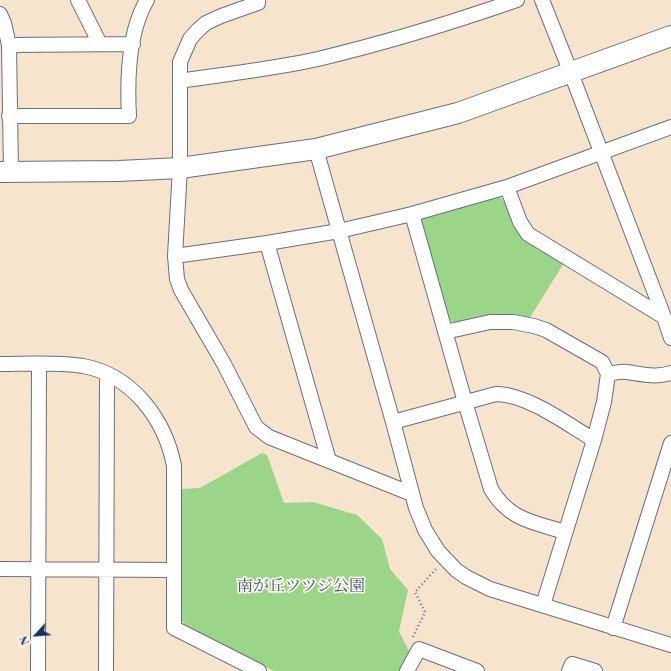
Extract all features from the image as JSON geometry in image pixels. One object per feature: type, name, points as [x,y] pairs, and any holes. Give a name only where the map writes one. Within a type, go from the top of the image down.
[{"type":"main road","points":[[5,172],[119,171],[180,168],[316,149],[458,113],[671,36]]},
{"type":"street","points":[[78,0],[100,44]]},
{"type":"street","points":[[9,116],[129,116],[128,87],[133,44],[141,11],[148,0]]},
{"type":"street","points":[[258,0],[258,3],[213,19],[198,30],[190,39],[180,62],[180,168],[175,256],[177,279],[181,290],[224,364],[256,427],[269,437],[412,494]]},
{"type":"street","points":[[180,80],[267,68],[317,59],[426,30],[516,0]]},
{"type":"street","points":[[542,0],[602,153],[671,338]]},
{"type":"street","points":[[0,14],[4,22],[9,45],[9,116],[5,172]]},
{"type":"street","points":[[9,45],[133,44]]},
{"type":"street","points":[[175,256],[267,243],[340,230],[412,214],[507,187],[670,129]]},
{"type":"street","points":[[316,149],[340,230],[416,508],[425,530],[438,551],[456,570],[477,583],[502,594],[543,605],[671,645]]},
{"type":"street","points":[[507,187],[520,222],[528,234],[664,317]]},
{"type":"street","points":[[412,214],[491,489],[509,511],[565,532]]},
{"type":"street","points":[[267,243],[329,461]]},
{"type":"street","points":[[446,332],[490,322],[501,321],[522,323],[546,330],[602,362],[608,374],[604,402],[594,440],[543,605]]},
{"type":"street","points":[[0,364],[76,365],[95,369],[107,374],[134,392],[149,407],[161,428],[171,451],[174,466],[174,628],[259,671]]},
{"type":"street","points":[[38,671],[39,364]]},
{"type":"street","points":[[608,374],[626,372],[644,376],[671,373]]},
{"type":"street","points":[[106,671],[107,374]]},
{"type":"street","points":[[393,422],[496,394],[513,396],[532,403],[594,440]]},
{"type":"street","points":[[613,628],[670,451]]},
{"type":"street","points":[[0,569],[174,570]]},
{"type":"street","points":[[408,671],[419,649],[477,671]]},
{"type":"street","points":[[569,671],[572,664],[594,671]]},
{"type":"path","points":[[419,649],[409,645],[425,612],[415,592],[446,560]]},
{"type":"green space","points":[[498,196],[509,209],[523,238],[564,263],[529,319],[496,314],[480,316],[456,323],[449,320],[420,224],[424,217]]},
{"type":"green space","name":"南が丘ツツジ公園","points":[[262,453],[267,455],[284,503],[313,502],[357,515],[382,539],[390,569],[408,590],[399,631],[410,653],[401,671],[274,671],[187,627],[180,618],[181,489],[200,488]]}]
